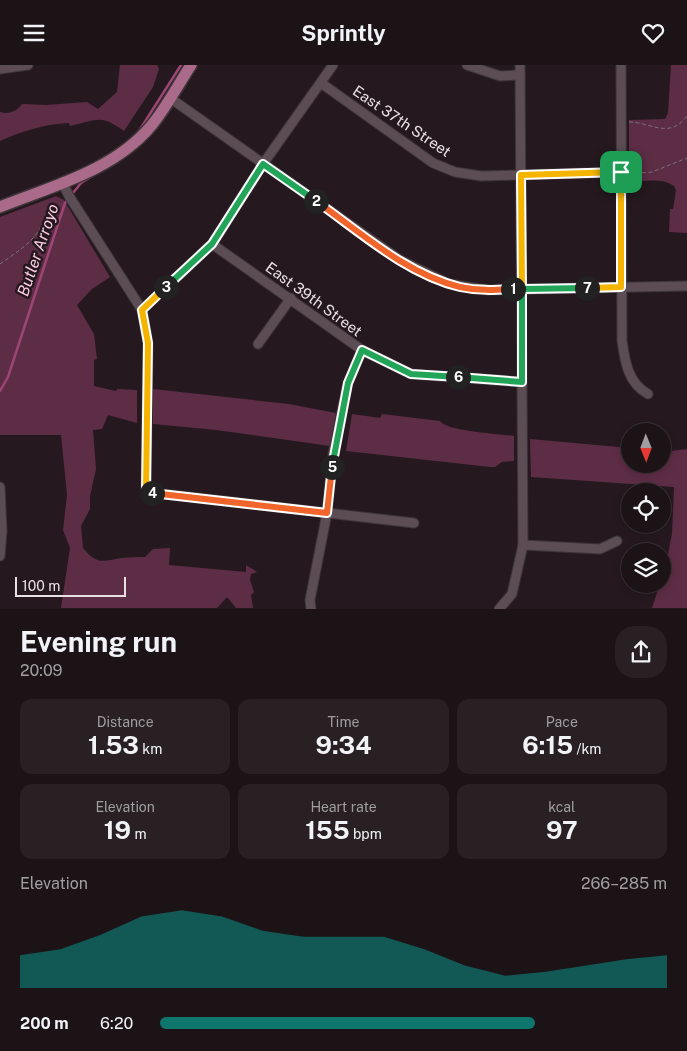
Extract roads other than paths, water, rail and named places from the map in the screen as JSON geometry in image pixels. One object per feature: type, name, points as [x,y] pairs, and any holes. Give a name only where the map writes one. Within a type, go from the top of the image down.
[{"type":"main road","points":[[0,207],[104,165],[130,147],[151,126],[191,65]]},
{"type":"street","points":[[0,69],[28,65]]},
{"type":"street","points":[[142,310],[212,244],[263,164],[333,65]]},
{"type":"street","points":[[467,65],[500,76],[520,75]]},
{"type":"street","points":[[499,609],[512,594],[522,545],[520,65]]},
{"type":"street","points":[[621,65],[621,122],[625,173],[621,287],[622,341],[626,363],[636,387],[648,394]]},
{"type":"street","name":"East 37th Street","points":[[321,83],[434,163],[456,172],[481,176],[625,173]]},
{"type":"street","points":[[170,98],[400,260],[429,276],[473,289],[687,286]]},
{"type":"street","points":[[62,182],[68,196],[142,310],[148,343],[146,492],[414,523]]},
{"type":"street","name":"East 39th Street","points":[[212,244],[362,350],[411,374],[522,382]]},
{"type":"street","points":[[258,344],[291,298]]},
{"type":"street","points":[[311,609],[310,599],[327,513],[333,453],[348,383],[362,350]]},
{"type":"street","points":[[0,487],[0,556]]},
{"type":"street","points":[[522,545],[600,549],[617,541]]},
{"type":"waterway","name":"Butler Arroyo","points":[[139,131],[181,65]]},
{"type":"waterway","name":"Butler Arroyo","points":[[0,391],[8,377],[65,203],[81,183],[94,175]]}]
